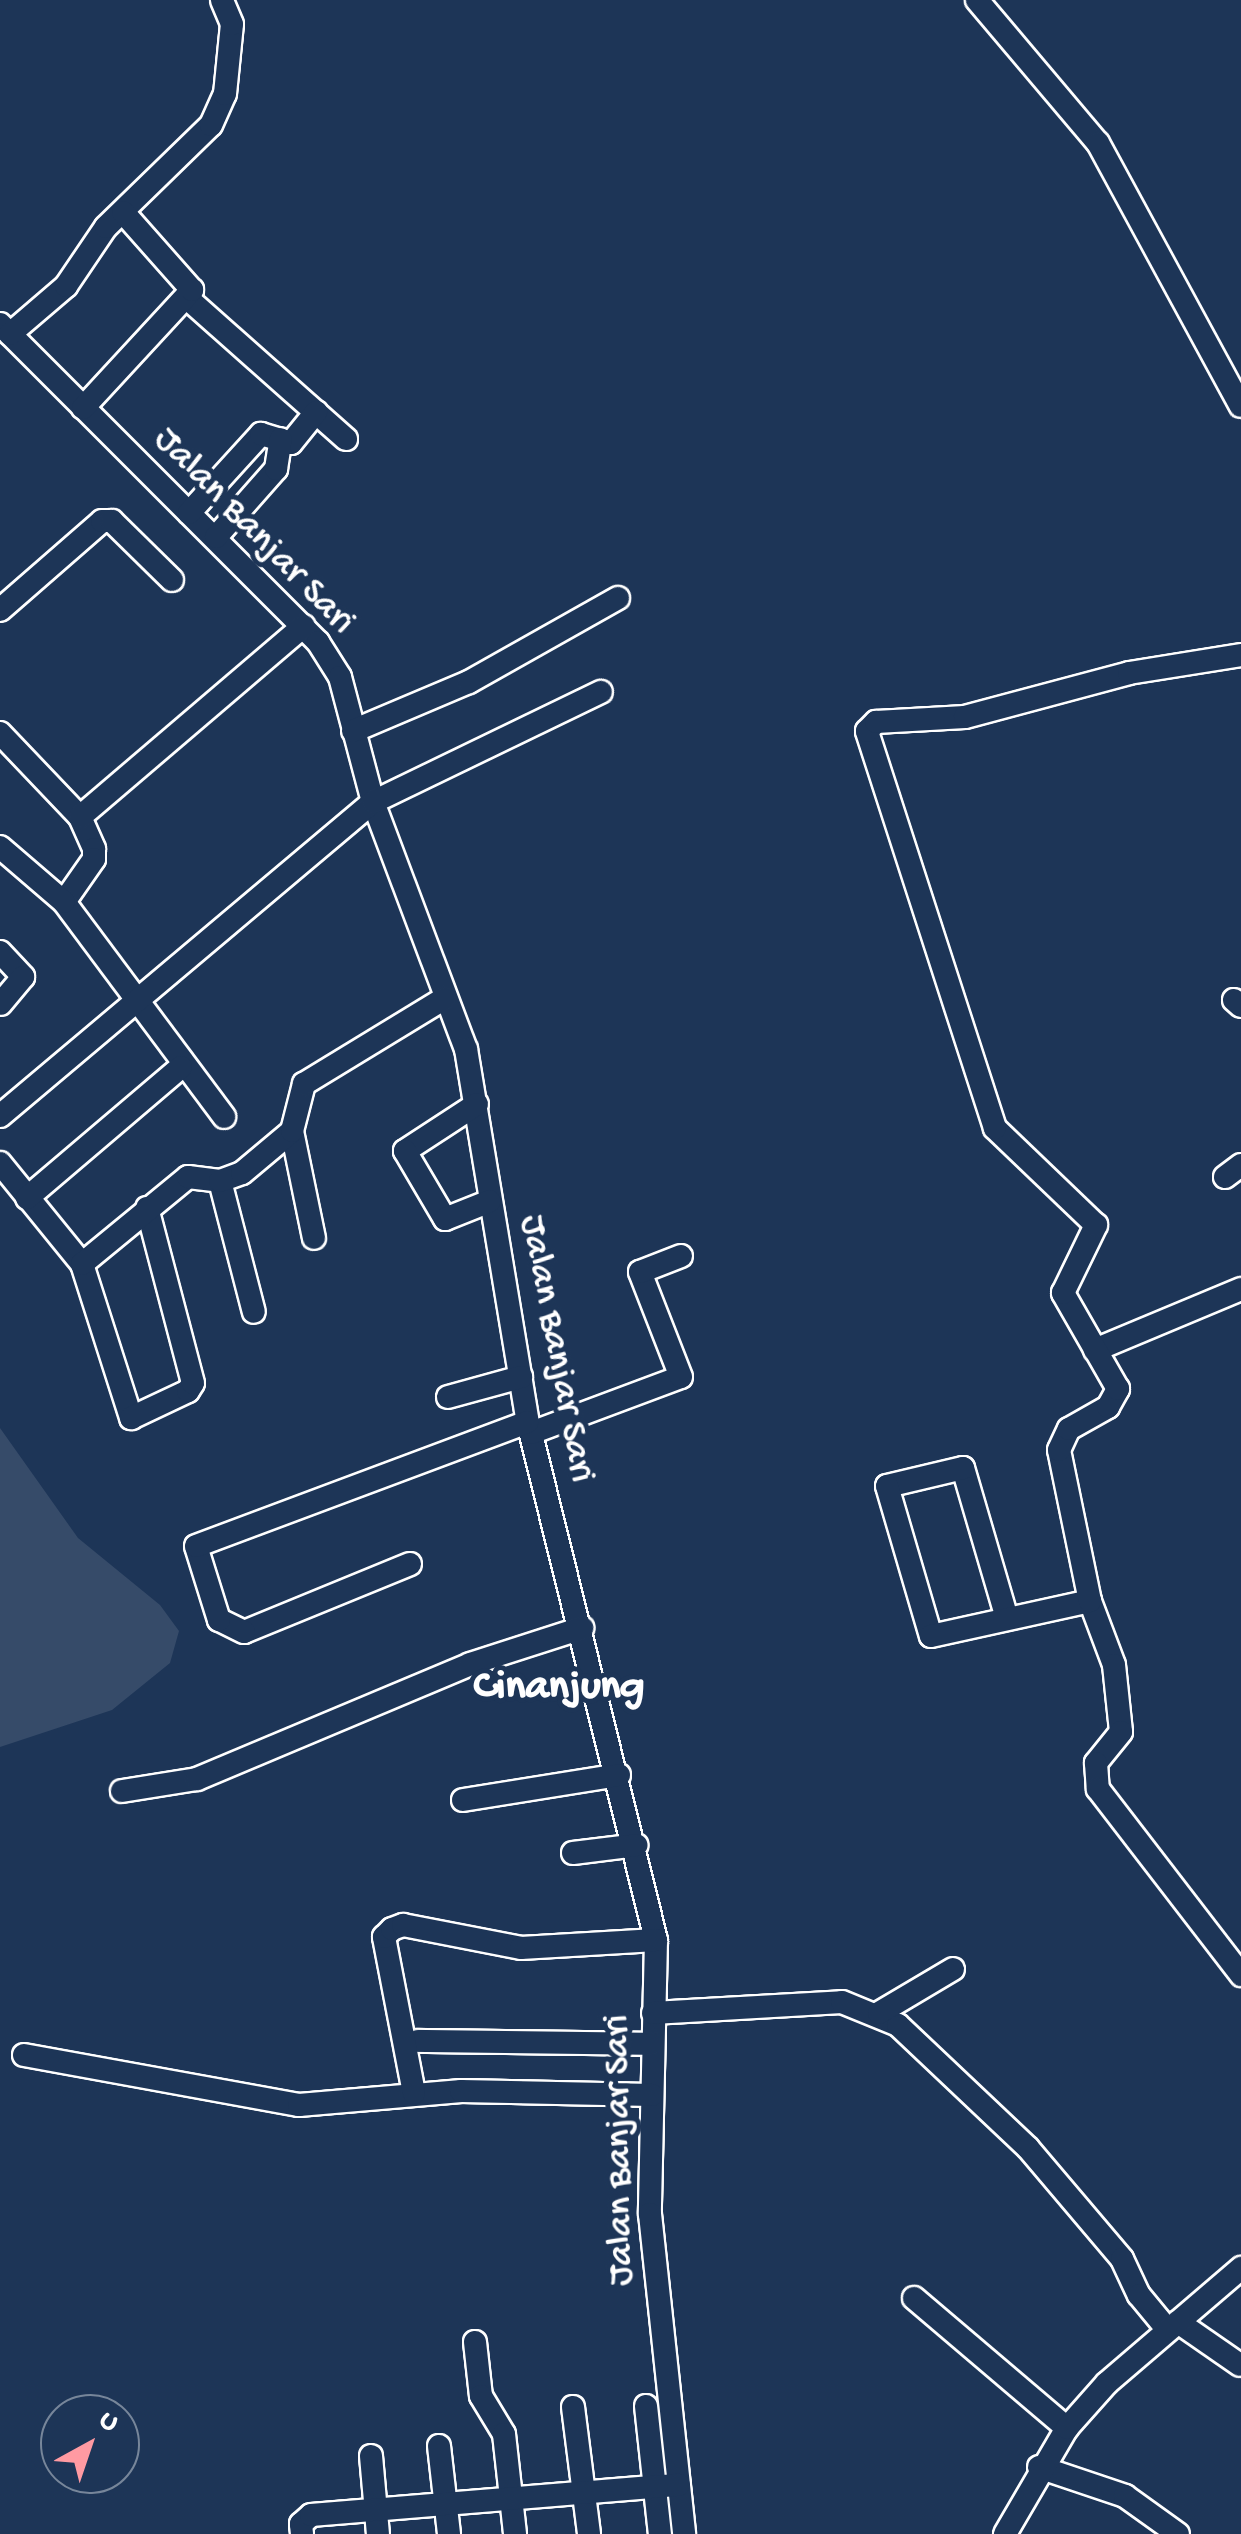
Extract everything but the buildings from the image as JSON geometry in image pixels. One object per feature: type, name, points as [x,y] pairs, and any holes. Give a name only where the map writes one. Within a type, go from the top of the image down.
[{"type":"street","points":[[5,329],[66,286],[92,242],[194,147],[220,108],[232,24],[222,0]]},
{"type":"street","points":[[977,0],[1098,143],[1241,406]]},
{"type":"street","points":[[83,408],[192,290],[122,212]]},
{"type":"street","points":[[186,297],[346,439]]},
{"type":"street","name":"Jalan Banjar Sari","points":[[5,329],[304,626],[340,677],[373,802],[466,1050],[530,1428],[637,1845],[656,1940],[650,2214],[667,2486],[684,2534]]},
{"type":"street","points":[[188,512],[260,434],[291,443],[316,412]]},
{"type":"street","points":[[216,537],[276,469],[281,439]]},
{"type":"street","points":[[0,610],[102,521],[112,521],[172,580]]},
{"type":"street","points":[[354,731],[469,682],[618,598]]},
{"type":"street","points":[[80,817],[304,626]]},
{"type":"street","points":[[1241,654],[1129,673],[966,718],[876,722],[867,731],[995,1128],[1096,1225],[1062,1292],[1118,1389],[1108,1407],[1069,1430],[1059,1450],[1090,1601],[1114,1665],[1121,1732],[1096,1763],[1098,1788],[1241,1975]]},
{"type":"street","points":[[0,1116],[133,1000],[373,802],[601,692]]},
{"type":"street","points":[[4,746],[80,817],[95,854],[64,902]]},
{"type":"street","points":[[0,847],[64,902],[181,1066],[224,1117]]},
{"type":"street","points":[[0,952],[23,976],[0,1004]]},
{"type":"street","points":[[314,1238],[292,1131],[304,1084],[445,998]]},
{"type":"street","points":[[27,1198],[181,1066]]},
{"type":"street","points":[[476,1104],[405,1150],[446,1220],[490,1201]]},
{"type":"street","points":[[82,1264],[188,1176],[220,1181],[242,1173],[292,1131]]},
{"type":"street","points":[[0,1163],[82,1264],[131,1418],[188,1392],[193,1382],[147,1208]]},
{"type":"street","points":[[220,1181],[254,1312]]},
{"type":"street","points":[[410,1564],[244,1632],[219,1620],[196,1546],[681,1377],[640,1272],[681,1256]]},
{"type":"street","points":[[1095,1350],[1241,1289]]},
{"type":"street","points":[[448,1397],[520,1377]]},
{"type":"street","points":[[1006,1615],[963,1468],[888,1486],[931,1636],[1006,1615],[1090,1601]]},
{"type":"street","points":[[122,1791],[197,1779],[470,1664],[582,1628]]},
{"type":"street","points":[[463,1800],[619,1776]]},
{"type":"street","points":[[573,1853],[637,1845]]},
{"type":"street","points":[[414,2094],[384,1937],[392,1929],[403,1925],[520,1948],[656,1940]]},
{"type":"street","points":[[878,2013],[953,1970]]},
{"type":"street","points":[[652,2014],[842,2002],[878,2013],[1028,2148],[1122,2259],[1139,2295],[1173,2326],[1240,2366]]},
{"type":"street","points":[[418,2042],[652,2044]]},
{"type":"street","points":[[24,2055],[299,2105],[414,2094],[652,2095]]},
{"type":"street","points":[[1004,2534],[1039,2467],[1067,2428],[1173,2326],[1241,2268]]},
{"type":"street","points":[[914,2298],[1067,2428]]},
{"type":"street","points":[[475,2342],[481,2396],[504,2434],[515,2534]]},
{"type":"street","points":[[646,2406],[667,2486],[660,2534]]},
{"type":"street","points":[[574,2408],[589,2534]]},
{"type":"street","points":[[439,2446],[449,2534]]},
{"type":"street","points":[[371,2456],[378,2534]]},
{"type":"street","points":[[1039,2467],[1124,2496],[1178,2534]]},
{"type":"street","points":[[302,2534],[304,2518],[667,2486]]},
{"type":"shaded area","points":[[0,1428],[78,1538],[160,1605],[179,1631],[170,1663],[112,1710],[0,1747]]},
{"type":"district","name":"Cinanjung","points":[[559,1689]]}]
